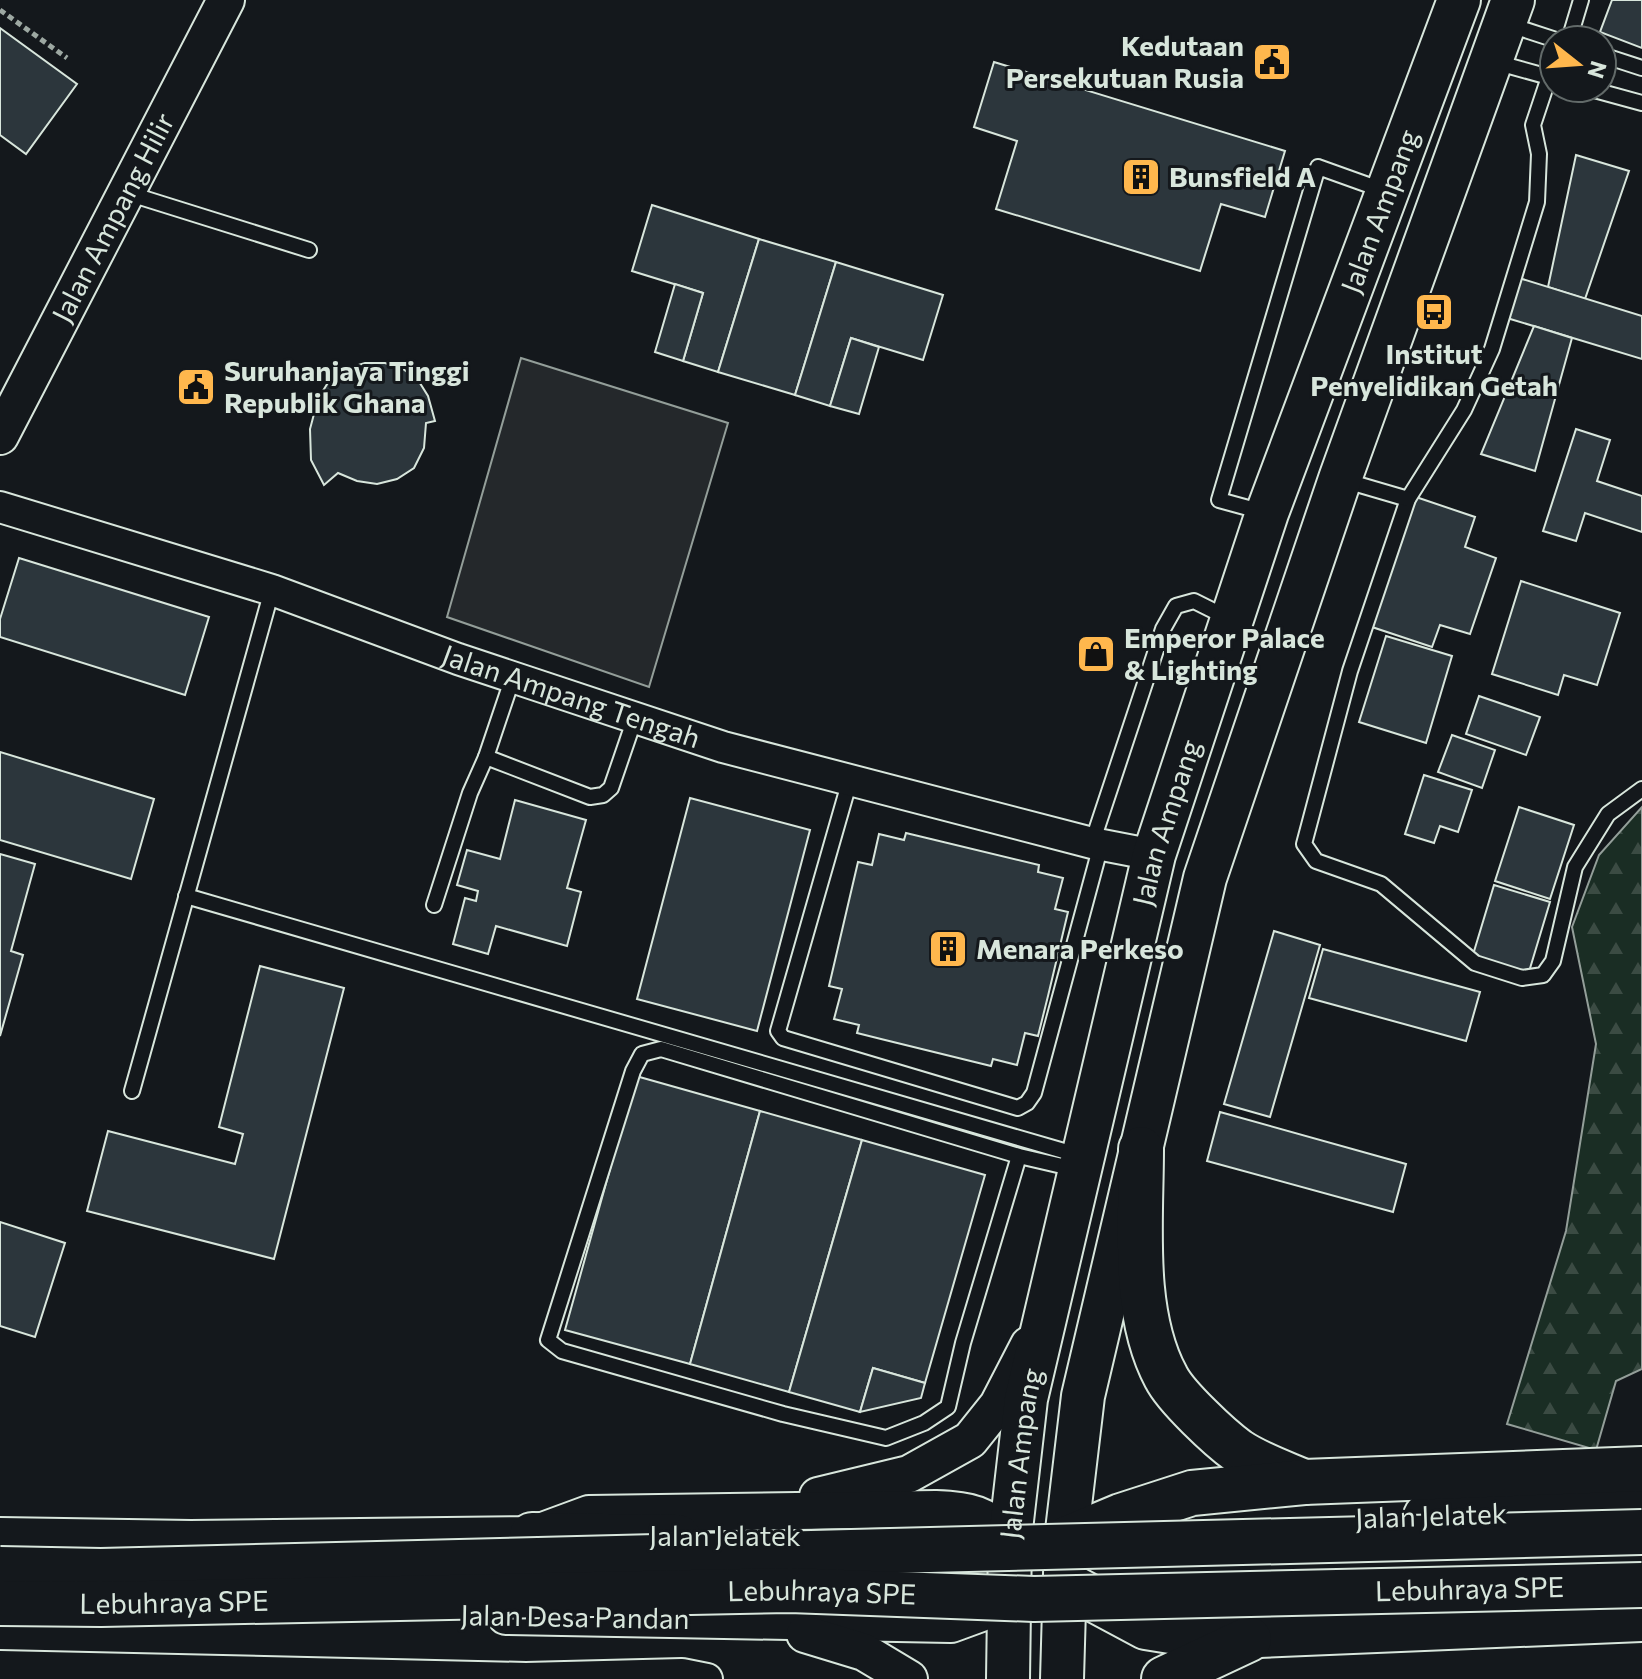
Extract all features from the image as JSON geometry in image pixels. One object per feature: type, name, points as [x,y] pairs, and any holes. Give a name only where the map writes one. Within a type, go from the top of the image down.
[{"type":"main road","name":"Jalan Ampang","points":[[1062,1679],[1037,1561],[1026,1399],[1081,1163],[1154,855],[1267,513],[1459,0]]},
{"type":"main road","name":"Jalan Ampang","points":[[1008,1679],[1083,1396],[1205,878],[1340,479],[1503,28]]},
{"type":"main road","points":[[1141,1149],[1142,1275],[1150,1342],[1167,1381],[1239,1452],[1304,1482]]},
{"type":"main road","points":[[1177,1632],[1156,1601],[1149,1573],[1153,1546],[1162,1526],[1206,1509],[1304,1482],[1642,1469]]},
{"type":"main road","name":"Jalan Jelatek","points":[[1206,1509],[1642,1508]]},
{"type":"main road","points":[[1037,1561],[1121,1516],[1206,1509]]},
{"type":"main road","name":"Jalan Jelatek","points":[[532,1535],[743,1538],[927,1521]]},
{"type":"main road","name":"Lebuhraya SPE","points":[[0,1569],[101,1571],[1642,1532]]},
{"type":"main road","points":[[1037,1561],[1146,1627],[1177,1632],[1259,1635],[1642,1619]]},
{"type":"main road","name":"Lebuhraya SPE","points":[[0,1603],[117,1604],[790,1590],[1034,1599],[1642,1585]]},
{"type":"main road","points":[[1164,1679],[1259,1635]]},
{"type":"street","name":"Jalan Ampang Hilir","points":[[0,436],[226,0]]},
{"type":"street","name":"Jalan Ampang Tengah","points":[[0,507],[272,590],[513,677],[723,747],[1096,844],[1154,855]]},
{"type":"street","points":[[795,1509],[820,1495],[909,1474],[970,1440],[998,1405],[1046,1312]]},
{"type":"street","points":[[0,1536],[191,1539],[532,1535],[589,1514],[795,1509],[927,1521],[968,1530],[973,1564],[965,1595],[937,1615],[910,1623]]},
{"type":"street","points":[[927,1521],[968,1510],[996,1524],[1037,1561]]},
{"type":"street","name":"Jalan Desa Pandan","points":[[0,1620],[413,1615],[951,1624],[981,1613],[1037,1561]]},
{"type":"street","points":[[1215,1577],[1642,1585]]},
{"type":"street","name":"Jalan Desa Pandan","points":[[413,1615],[933,1585]]},
{"type":"street","points":[[718,1618],[820,1636],[864,1652],[909,1679]]},
{"type":"street","points":[[0,1666],[526,1679],[682,1674],[707,1679]]},
{"type":"lane","points":[[1574,24],[1581,0]]},
{"type":"lane","points":[[1503,28],[1538,36]]},
{"type":"lane","points":[[1503,28],[1538,64]]},
{"type":"lane","points":[[1618,60],[1642,68]]},
{"type":"lane","points":[[1618,96],[1642,103]]},
{"type":"lane","points":[[1541,104],[1533,125],[1539,154],[1537,202],[1492,349],[1464,410],[1408,499],[1350,671],[1304,844],[1316,861],[1381,884],[1475,963],[1522,978],[1543,975],[1553,961],[1575,867],[1608,814],[1642,789]]},
{"type":"lane","points":[[1267,513],[1219,500],[1318,167],[1389,192]]},
{"type":"lane","points":[[126,193],[309,250]]},
{"type":"lane","points":[[1340,479],[1408,499]]},
{"type":"lane","points":[[132,1091],[272,590]]},
{"type":"lane","points":[[850,780],[778,1031],[783,1038],[1018,1108],[1027,1103],[1034,1093],[1096,844],[1163,629],[1176,606],[1194,601],[1232,620]]},
{"type":"lane","points":[[434,905],[470,793],[486,757],[513,677]]},
{"type":"lane","points":[[486,757],[590,797],[603,795],[611,788],[635,718]]},
{"type":"lane","points":[[186,896],[1081,1163]]},
{"type":"lane","points":[[1019,1156],[963,1343],[948,1407],[924,1423],[886,1438],[783,1414],[562,1351],[548,1340],[633,1071],[642,1054],[661,1049],[1019,1156],[1081,1163]]},
{"type":"path","points":[[0,10],[67,58]]},
{"type":"green space","points":[[1642,807],[1642,1369],[1616,1381],[1596,1450],[1507,1424],[1566,1231],[1596,1044],[1572,927],[1599,855]]},
{"type":"shaded area","points":[[521,358],[728,423],[649,687],[447,617]]},
{"type":"building","points":[[1612,0],[1642,0],[1642,48],[1618,39],[1618,24],[1603,24]]},
{"type":"building","points":[[0,28],[77,84],[26,154],[0,135]]},
{"type":"building","name":"Bunsfield A","points":[[994,62],[1285,151],[1265,217],[1221,204],[1200,271],[996,209],[1017,141],[974,127]]},
{"type":"building","points":[[1576,155],[1629,171],[1585,299],[1548,287]]},
{"type":"building","points":[[652,205],[759,239],[718,372],[683,361],[703,293],[632,271]]},
{"type":"building","points":[[759,239],[836,262],[795,395],[718,372]]},
{"type":"building","points":[[836,262],[943,295],[923,360],[851,338],[830,406],[795,395]]},
{"type":"building","points":[[1519,278],[1642,316],[1642,359],[1507,318]]},
{"type":"building","points":[[675,284],[703,293],[683,361],[655,352]]},
{"type":"building","points":[[1534,326],[1572,338],[1535,471],[1481,454]]},
{"type":"building","points":[[851,338],[879,347],[859,414],[830,406]]},
{"type":"building","points":[[365,363],[385,363],[403,369],[418,380],[428,396],[435,421],[426,423],[424,448],[414,468],[397,479],[377,484],[357,481],[338,473],[324,485],[311,460],[310,429],[318,399],[329,381],[345,369]]},
{"type":"building","points":[[1576,429],[1610,440],[1597,481],[1642,496],[1642,532],[1585,513],[1576,541],[1543,531]]},
{"type":"building","points":[[1413,496],[1475,517],[1465,547],[1496,558],[1470,634],[1440,625],[1432,647],[1369,626]]},
{"type":"building","points":[[19,558],[209,617],[185,695],[0,637],[0,619]]},
{"type":"building","points":[[1521,581],[1620,613],[1597,685],[1564,675],[1558,695],[1492,674]]},
{"type":"building","points":[[1386,636],[1452,656],[1426,743],[1359,722]]},
{"type":"building","points":[[1479,696],[1540,717],[1526,755],[1466,734]]},
{"type":"building","points":[[1452,735],[1495,750],[1482,788],[1438,772]]},
{"type":"building","points":[[0,752],[154,799],[131,879],[0,840]]},
{"type":"building","points":[[1424,775],[1472,790],[1458,832],[1440,826],[1434,843],[1405,834]]},
{"type":"building","points":[[690,798],[810,830],[757,1031],[637,999]]},
{"type":"building","points":[[515,800],[586,820],[567,888],[581,892],[567,946],[496,926],[488,954],[453,944],[465,898],[476,901],[478,891],[457,885],[467,850],[500,859]]},
{"type":"building","points":[[1519,807],[1574,825],[1550,899],[1495,881]]},
{"type":"building","name":"Menara Perkeso","points":[[906,833],[1039,865],[1038,872],[1063,878],[1055,909],[1068,912],[1048,996],[1038,1036],[1025,1033],[1017,1065],[993,1059],[991,1066],[857,1033],[859,1025],[834,1019],[842,989],[829,986],[858,862],[872,865],[879,834],[904,840]]},
{"type":"building","points":[[0,854],[35,864],[11,951],[23,955],[0,1036]]},
{"type":"building","points":[[1494,885],[1550,902],[1528,975],[1472,958]]},
{"type":"building","points":[[1274,931],[1320,945],[1270,1117],[1224,1104]]},
{"type":"building","points":[[1323,949],[1480,992],[1466,1041],[1309,998]]},
{"type":"building","points":[[260,966],[344,988],[274,1259],[87,1211],[108,1131],[235,1164],[243,1134],[219,1127]]},
{"type":"building","points":[[636,1076],[760,1111],[690,1364],[565,1330]]},
{"type":"building","points":[[760,1111],[862,1140],[789,1392],[690,1364]]},
{"type":"building","points":[[1220,1112],[1406,1164],[1393,1212],[1207,1161]]},
{"type":"building","points":[[862,1140],[985,1175],[925,1383],[873,1368],[860,1412],[789,1392]]},
{"type":"building","points":[[0,1222],[65,1243],[35,1337],[0,1326]]},
{"type":"building","points":[[873,1368],[925,1383],[921,1398],[860,1412]]},
{"type":"place","name":"Kedutaan Persekutuan Rusia","points":[[1272,62]]},
{"type":"place","name":"Bunsfield A","points":[[1141,177]]},
{"type":"place","name":"Institut Penyelidikan Getah","points":[[1434,312]]},
{"type":"place","name":"Suruhanjaya Tinggi Republik Ghana","points":[[196,387]]},
{"type":"place","name":"Emperor Palace & Lighting","points":[[1096,654]]},
{"type":"place","name":"Menara Perkeso","points":[[948,949]]}]
